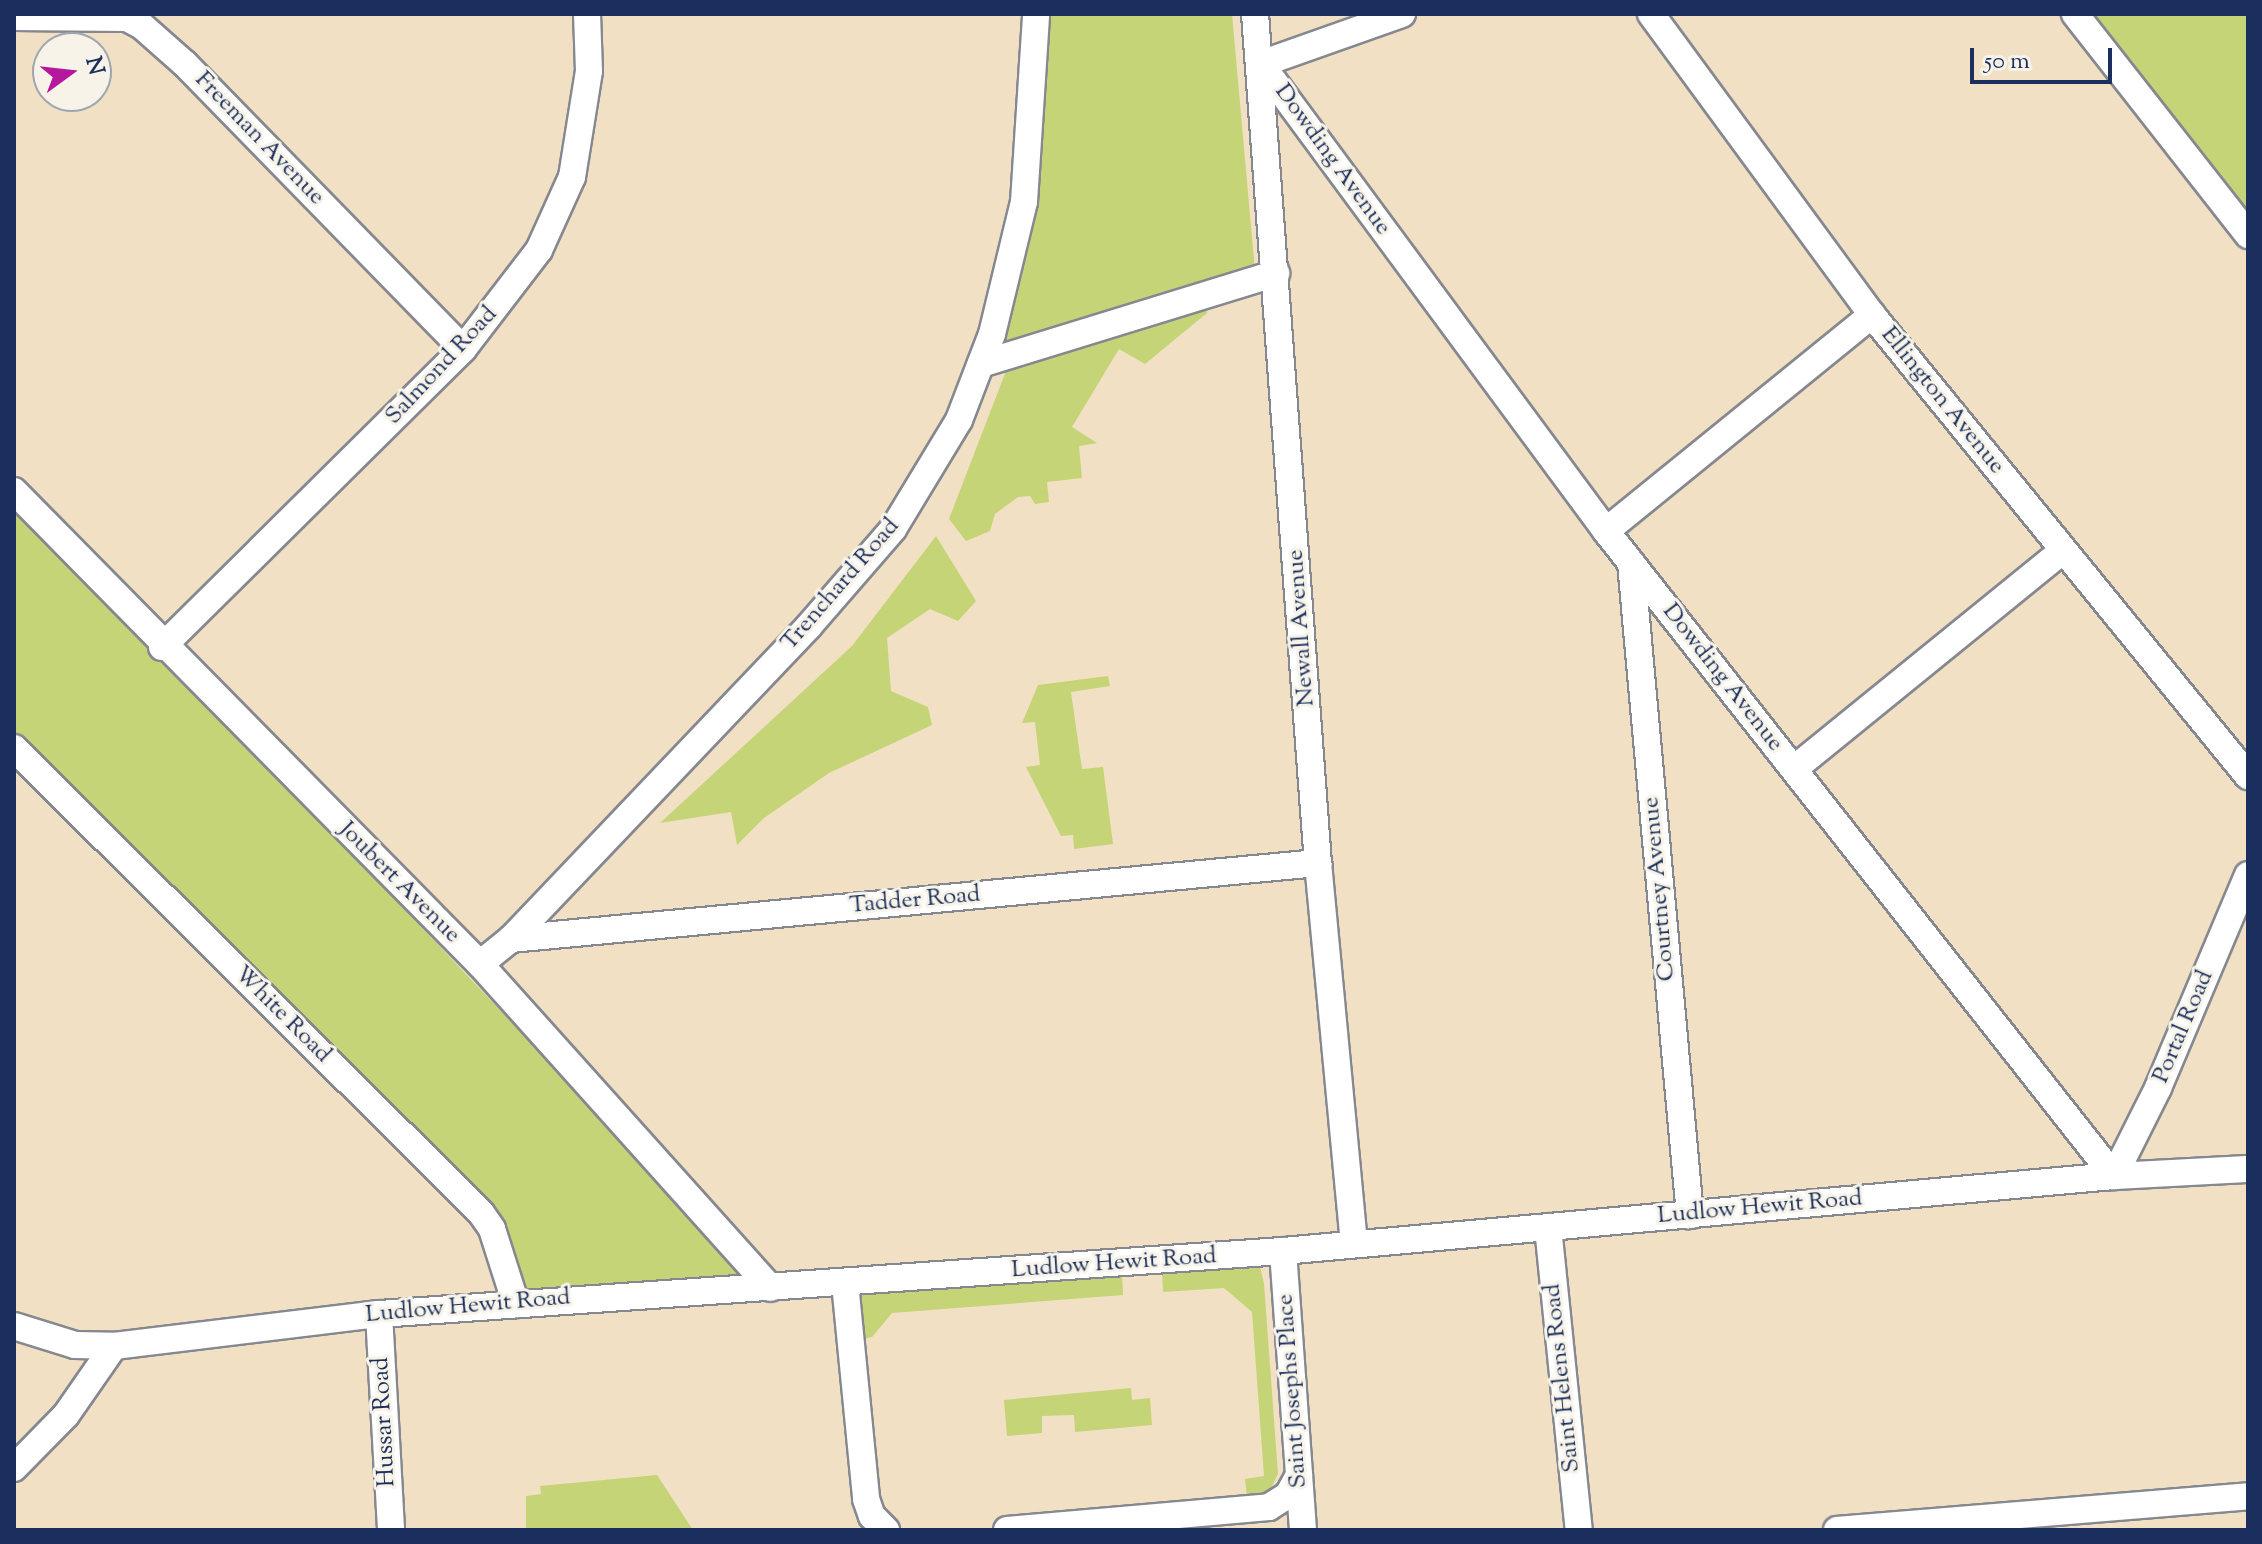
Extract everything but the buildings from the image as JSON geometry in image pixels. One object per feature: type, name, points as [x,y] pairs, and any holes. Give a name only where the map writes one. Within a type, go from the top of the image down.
[{"type":"street","name":"Salmond Road","points":[[162,647],[463,349],[539,250],[572,177],[589,71],[587,14]]},
{"type":"street","name":"Trenchard Road","points":[[480,964],[511,939],[893,529],[959,420],[981,364],[1024,202],[1036,14]]},
{"type":"street","name":"Newall Avenue","points":[[1255,14],[1318,863],[1354,1242]]},
{"type":"street","points":[[1261,64],[1402,14]]},
{"type":"street","name":"Ellington Avenue","points":[[1651,14],[1872,315],[2248,776]]},
{"type":"street","points":[[2075,14],[2248,235]]},
{"type":"street","name":"Freeman Avenue","points":[[14,17],[127,18],[142,26],[463,349]]},
{"type":"street","name":"Dowding Avenue","points":[[1261,64],[1606,531],[2114,1176]]},
{"type":"street","points":[[981,364],[1276,273]]},
{"type":"street","points":[[1606,531],[1872,315]]},
{"type":"street","name":"Joubert Avenue","points":[[14,491],[162,647],[480,964],[771,1288]]},
{"type":"street","points":[[1794,769],[2062,551]]},
{"type":"street","name":"Courtney Avenue","points":[[1631,563],[1690,1215]]},
{"type":"street","name":"White Road","points":[[14,748],[481,1213],[492,1229],[516,1304]]},
{"type":"street","name":"Tadder Road","points":[[511,939],[1318,863]]},
{"type":"street","name":"Portal Road","points":[[2114,1176],[2158,1088],[2248,875]]},
{"type":"street","points":[[2114,1176],[2248,1169]]},
{"type":"street","name":"Ludlow Hewit Road","points":[[14,1326],[75,1345],[114,1346],[379,1314],[1283,1251],[1354,1242],[2114,1176]]},
{"type":"street","name":"Saint Helens Road","points":[[1548,1227],[1579,1530]]},
{"type":"street","name":"Saint Josephs Place","points":[[1283,1251],[1303,1530]]},
{"type":"street","points":[[845,1283],[866,1499],[886,1530]]},
{"type":"street","name":"Hussar Road","points":[[379,1314],[391,1530]]},
{"type":"street","points":[[14,1468],[66,1415],[114,1346]]},
{"type":"street","points":[[1007,1530],[1269,1507],[1288,1495],[1299,1475]]},
{"type":"street","points":[[1838,1530],[2085,1520],[2248,1496]]},
{"type":"green space","points":[[1038,14],[1232,14],[1255,271],[989,355]]},
{"type":"green space","points":[[2087,14],[2248,14],[2248,224]]},
{"type":"green space","points":[[1206,306],[1207,313],[1145,364],[1119,349],[1072,427],[1097,443],[1079,446],[1082,478],[1047,482],[1049,502],[1035,504],[1030,496],[1018,497],[995,514],[990,531],[966,541],[949,519],[1006,371]]},
{"type":"green space","points":[[14,498],[760,1284],[576,1291],[527,1290],[514,1281],[498,1226],[14,741]]},
{"type":"green space","points":[[936,536],[976,601],[958,621],[930,609],[887,638],[891,691],[928,707],[932,725],[829,773],[764,818],[737,845],[731,812],[660,823],[852,646]]},
{"type":"green space","points":[[1108,676],[1110,686],[1071,692],[1082,769],[1103,767],[1113,844],[1074,849],[1073,835],[1061,836],[1026,767],[1040,765],[1035,722],[1022,723],[1038,685]]},
{"type":"green space","points":[[1252,1262],[1260,1267],[1264,1284],[1278,1474],[1267,1496],[1247,1498],[1245,1479],[1264,1476],[1252,1312],[1224,1288],[1163,1292],[1162,1269]]},
{"type":"green space","points":[[1122,1271],[1123,1295],[892,1313],[872,1337],[863,1339],[856,1290]]},
{"type":"green space","points":[[1131,1388],[1132,1400],[1150,1398],[1152,1425],[1075,1432],[1074,1415],[1042,1416],[1042,1433],[1007,1436],[1004,1400]]},
{"type":"green space","points":[[657,1475],[693,1530],[526,1530],[526,1496],[541,1494],[540,1486]]}]
